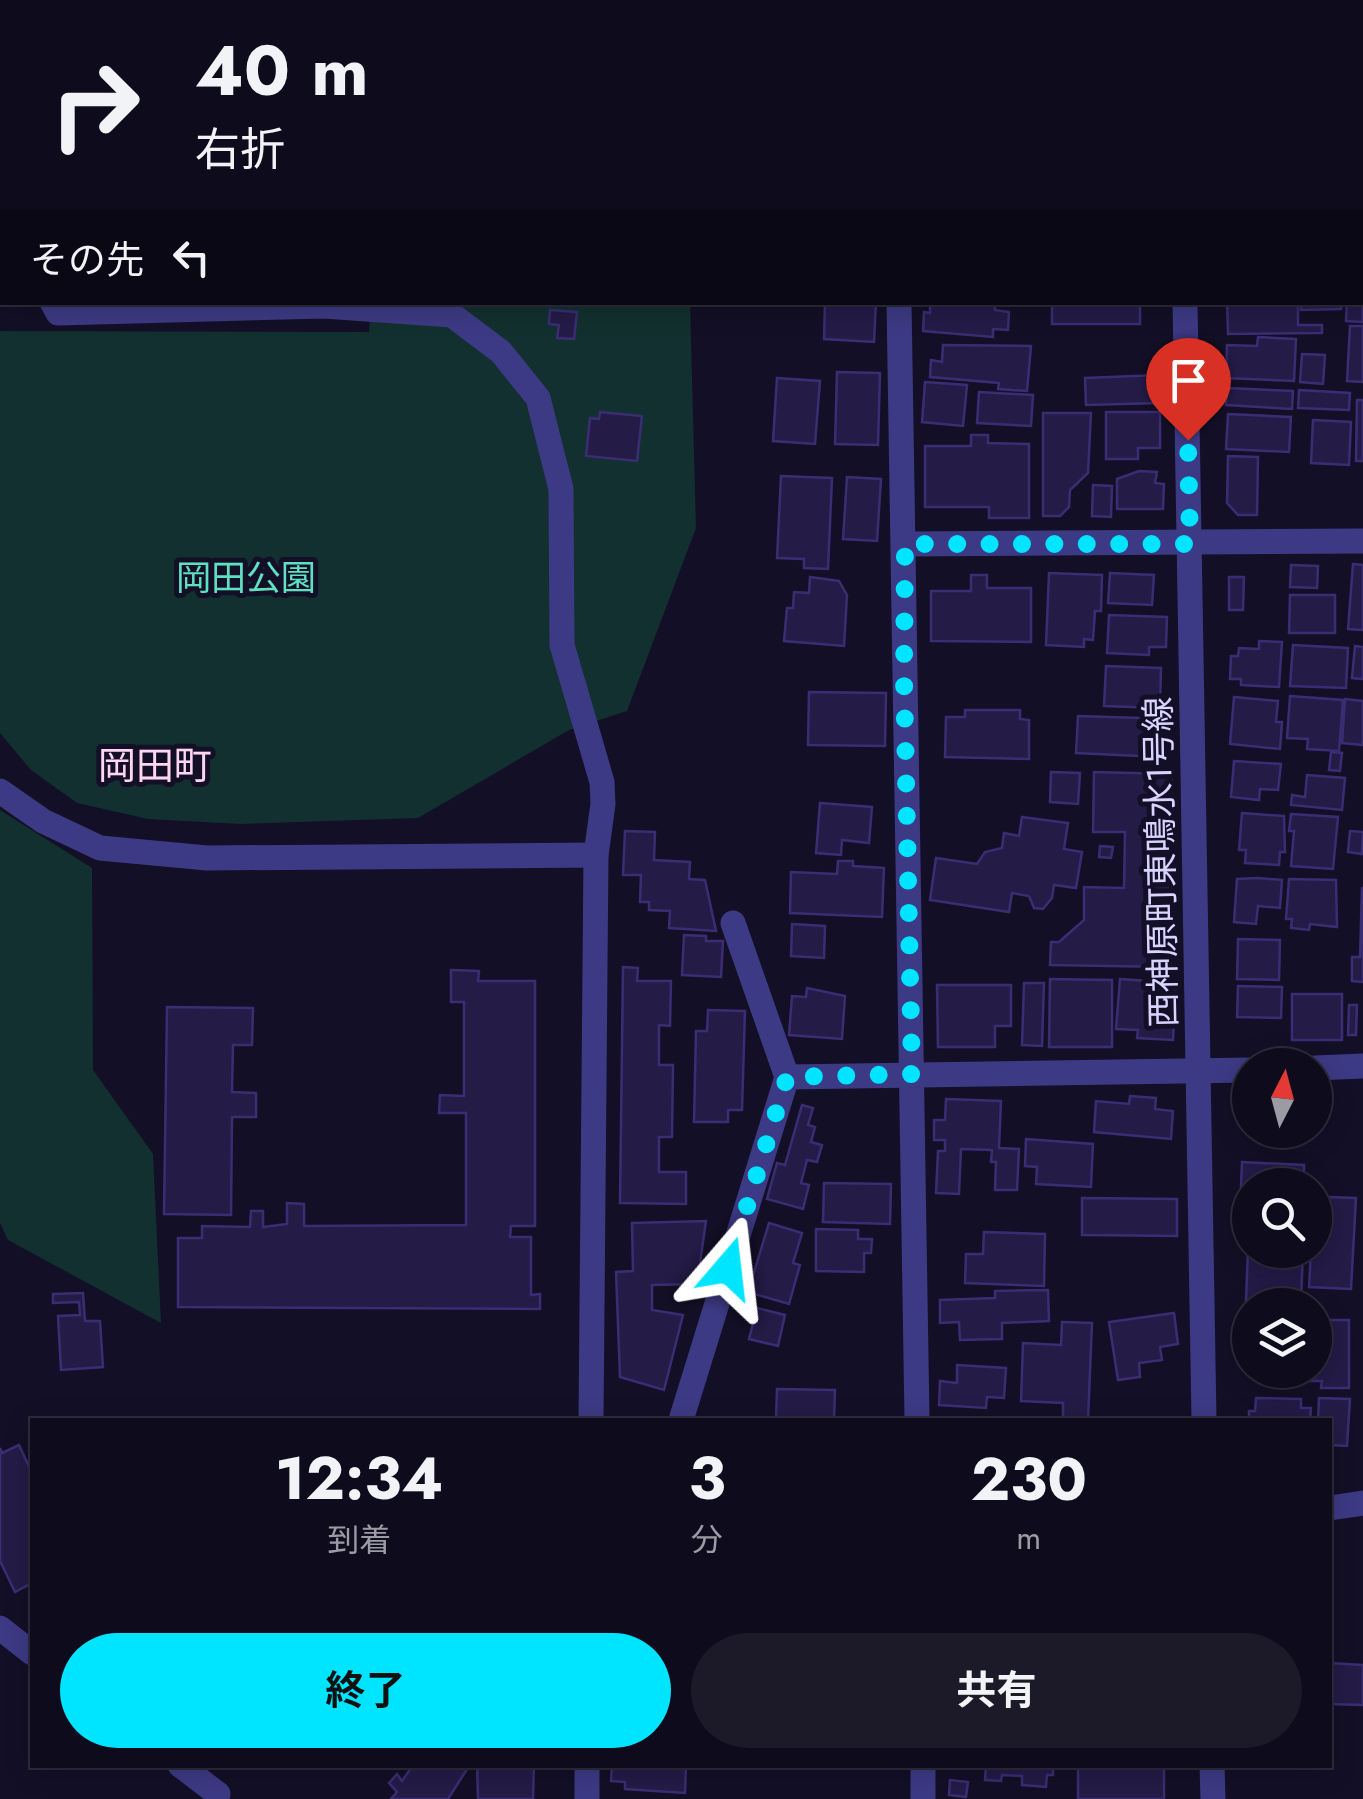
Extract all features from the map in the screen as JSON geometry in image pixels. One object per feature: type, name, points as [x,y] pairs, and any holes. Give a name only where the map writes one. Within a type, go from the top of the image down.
[{"type":"street","points":[[54,305],[58,312],[290,305]]},
{"type":"street","points":[[335,305],[452,315],[501,352],[538,398],[561,489],[562,645],[602,782],[604,804],[596,855],[591,1418]]},
{"type":"street","points":[[899,305],[918,1418]]},
{"type":"street","name":"西神原町東鳴水1号線","points":[[1185,305],[1204,1418]]},
{"type":"street","points":[[905,544],[1363,541]]},
{"type":"street","points":[[0,791],[43,821],[100,848],[208,858],[596,855]]},
{"type":"street","points":[[682,1418],[787,1077],[734,924]]},
{"type":"street","points":[[1332,1067],[1363,1066]]},
{"type":"street","points":[[787,1077],[1232,1070]]},
{"type":"street","points":[[1332,1508],[1363,1502]]},
{"type":"street","points":[[0,1628],[30,1650]]},
{"type":"street","points":[[184,1768],[218,1794]]},
{"type":"street","points":[[587,1799],[588,1768]]},
{"type":"street","points":[[923,1768],[924,1799]]},
{"type":"street","points":[[1212,1768],[1213,1799]]},
{"type":"green space","name":"岡田公園","points":[[371,305],[690,305],[696,528],[627,711],[569,730],[418,818],[241,824],[148,819],[77,803],[31,770],[0,733],[0,331],[369,332]]},
{"type":"green space","points":[[0,810],[92,868],[93,1070],[153,1154],[161,1323],[8,1240],[0,1223]]},
{"type":"building","points":[[825,305],[876,305],[874,342],[824,339]]},
{"type":"building","points":[[930,305],[995,306],[995,310],[1009,312],[1008,330],[993,329],[993,337],[923,331],[924,312],[930,313]]},
{"type":"building","points":[[1052,305],[1140,305],[1140,324],[1052,324]]},
{"type":"building","points":[[1227,305],[1298,305],[1298,325],[1322,325],[1322,333],[1228,334]]},
{"type":"building","points":[[1301,305],[1341,305],[1341,309],[1301,310]]},
{"type":"building","points":[[1347,305],[1363,305],[1363,322],[1346,321]]},
{"type":"building","points":[[550,310],[577,312],[574,339],[557,338],[559,325],[549,324]]},
{"type":"building","points":[[1350,326],[1363,326],[1363,382],[1347,381]]},
{"type":"building","points":[[1258,337],[1296,339],[1294,381],[1226,378],[1227,345],[1257,346]]},
{"type":"building","points":[[943,345],[1031,346],[1027,391],[998,389],[999,383],[930,377],[931,360],[942,362]]},
{"type":"building","points":[[1302,354],[1325,355],[1323,384],[1300,382]]},
{"type":"building","points":[[837,372],[880,373],[878,445],[835,444]]},
{"type":"building","points":[[1159,375],[1160,403],[1086,405],[1085,378]]},
{"type":"building","points":[[777,378],[820,381],[815,444],[773,441]]},
{"type":"building","points":[[925,382],[967,385],[963,426],[922,422]]},
{"type":"building","points":[[1227,388],[1293,391],[1292,409],[1226,405]]},
{"type":"building","points":[[1299,390],[1350,393],[1349,410],[1298,408]]},
{"type":"building","points":[[979,392],[1033,395],[1031,426],[977,423]]},
{"type":"building","points":[[1357,400],[1363,400],[1363,461],[1356,461]]},
{"type":"building","points":[[600,412],[642,416],[637,461],[586,456],[590,418],[599,419]]},
{"type":"building","points":[[1106,412],[1160,412],[1160,448],[1138,448],[1138,459],[1106,459]]},
{"type":"building","points":[[1043,413],[1091,413],[1088,473],[1070,490],[1069,507],[1060,516],[1043,516]]},
{"type":"building","points":[[1228,414],[1291,417],[1289,452],[1226,449]]},
{"type":"building","points":[[1313,420],[1351,422],[1349,465],[1311,463]]},
{"type":"building","points":[[971,435],[988,435],[988,443],[1029,444],[1029,518],[989,518],[989,507],[925,507],[925,446],[971,446]]},
{"type":"building","points":[[1228,456],[1258,457],[1257,515],[1238,515],[1227,503]]},
{"type":"building","points":[[1139,471],[1157,472],[1155,483],[1164,484],[1163,509],[1117,509],[1117,479]]},
{"type":"building","points":[[781,476],[832,478],[828,569],[804,568],[804,559],[777,558]]},
{"type":"building","points":[[847,477],[881,479],[877,541],[843,539]]},
{"type":"building","points":[[1093,485],[1112,486],[1111,517],[1092,516]]},
{"type":"building","points":[[1353,564],[1363,565],[1363,630],[1348,629]]},
{"type":"building","points":[[1291,565],[1318,566],[1317,588],[1290,587]]},
{"type":"building","points":[[1049,573],[1102,575],[1101,611],[1095,611],[1093,640],[1084,639],[1084,647],[1046,645]]},
{"type":"building","points":[[1110,573],[1154,575],[1152,605],[1108,603]]},
{"type":"building","points":[[971,575],[987,575],[987,588],[1031,588],[1031,642],[931,641],[931,591],[971,591]]},
{"type":"building","points":[[810,577],[839,581],[847,595],[844,646],[784,641],[787,608],[793,608],[794,592],[809,593]]},
{"type":"building","points":[[1229,577],[1244,577],[1243,610],[1229,610]]},
{"type":"building","points":[[1290,595],[1335,595],[1335,633],[1289,633]]},
{"type":"building","points":[[1109,615],[1167,617],[1166,647],[1149,647],[1149,655],[1107,653]]},
{"type":"building","points":[[1259,641],[1282,642],[1279,687],[1241,685],[1241,679],[1230,679],[1231,656],[1238,656],[1239,648],[1259,649]]},
{"type":"building","points":[[1293,645],[1348,648],[1346,688],[1290,686]]},
{"type":"building","points":[[1355,646],[1363,647],[1363,679],[1352,678]]},
{"type":"building","points":[[1106,666],[1161,668],[1160,708],[1104,706]]},
{"type":"building","points":[[809,692],[886,693],[885,746],[808,745]]},
{"type":"building","points":[[1290,696],[1343,700],[1339,751],[1307,749],[1308,739],[1287,738]]},
{"type":"building","points":[[1234,697],[1278,701],[1276,722],[1282,722],[1280,749],[1230,744]]},
{"type":"building","points":[[1345,699],[1363,701],[1363,745],[1342,743]]},
{"type":"building","points":[[965,710],[1020,710],[1020,719],[1029,720],[1029,759],[945,757],[946,717],[965,717]]},
{"type":"building","points":[[1078,716],[1141,718],[1141,725],[1161,726],[1160,757],[1076,753]]},
{"type":"building","points":[[1331,752],[1342,753],[1340,771],[1329,770]]},
{"type":"building","points":[[1234,761],[1281,764],[1278,790],[1260,789],[1259,800],[1231,797]]},
{"type":"building","points":[[1051,772],[1080,773],[1078,804],[1050,802]]},
{"type":"building","points":[[1094,772],[1172,774],[1168,967],[1050,965],[1051,942],[1059,942],[1084,920],[1084,887],[1124,888],[1125,832],[1093,832]]},
{"type":"building","points":[[1307,775],[1345,778],[1342,810],[1291,805],[1292,795],[1305,797]]},
{"type":"building","points":[[820,803],[872,807],[869,843],[842,840],[841,855],[816,853]]},
{"type":"building","points":[[1242,813],[1284,816],[1285,852],[1280,852],[1279,865],[1245,863],[1246,850],[1239,850]]},
{"type":"building","points":[[1291,814],[1338,817],[1333,869],[1291,866]]},
{"type":"building","points":[[1022,817],[1068,823],[1064,849],[1082,852],[1076,888],[1054,885],[1052,898],[1043,909],[1034,908],[1029,896],[1012,893],[1009,912],[930,900],[936,858],[977,864],[985,852],[1002,848],[1004,833],[1019,836]]},
{"type":"building","points":[[625,831],[655,832],[654,860],[690,862],[689,879],[705,880],[716,931],[669,928],[670,911],[649,910],[649,902],[640,902],[641,875],[623,875]]},
{"type":"building","points":[[1350,831],[1363,832],[1362,854],[1348,852]]},
{"type":"building","points":[[1100,846],[1113,847],[1111,858],[1099,857]]},
{"type":"building","points":[[838,861],[884,868],[882,917],[790,913],[791,872],[837,874]]},
{"type":"building","points":[[1237,879],[1282,880],[1280,908],[1258,906],[1256,924],[1234,922]]},
{"type":"building","points":[[1289,879],[1336,880],[1337,927],[1310,924],[1309,930],[1291,928],[1292,919],[1286,919]]},
{"type":"building","points":[[1362,888],[1363,982],[1352,981],[1352,957],[1360,957]]},
{"type":"building","points":[[792,924],[825,926],[824,958],[791,956]]},
{"type":"building","points":[[684,935],[723,941],[721,977],[682,975]]},
{"type":"building","points":[[1238,939],[1280,940],[1279,980],[1237,979]]},
{"type":"building","points":[[623,967],[638,968],[637,981],[671,981],[670,1026],[659,1025],[659,1065],[673,1065],[672,1137],[659,1137],[659,1172],[686,1172],[686,1204],[620,1203]]},
{"type":"building","points":[[451,970],[479,971],[478,981],[535,981],[535,1226],[511,1226],[510,1237],[531,1237],[531,1295],[540,1294],[540,1309],[178,1307],[178,1238],[202,1238],[202,1226],[250,1227],[251,1211],[263,1211],[263,1227],[287,1224],[287,1203],[304,1204],[304,1226],[466,1225],[466,1113],[439,1113],[440,1095],[464,1096],[464,1002],[451,1002]]},
{"type":"building","points":[[1050,979],[1112,980],[1112,1047],[1049,1047]]},
{"type":"building","points":[[1120,979],[1176,983],[1173,1040],[1137,1038],[1138,1030],[1116,1029]]},
{"type":"building","points":[[1024,983],[1044,983],[1042,1046],[1022,1045]]},
{"type":"building","points":[[937,985],[1011,985],[1011,1026],[995,1026],[995,1047],[938,1047]]},
{"type":"building","points":[[1238,986],[1282,987],[1281,1018],[1237,1017]]},
{"type":"building","points":[[807,988],[845,996],[842,1039],[789,1035],[792,996],[806,997]]},
{"type":"building","points":[[1292,994],[1342,994],[1342,1040],[1292,1040]]},
{"type":"building","points":[[1349,1005],[1357,1005],[1356,1035],[1348,1035]]},
{"type":"building","points":[[167,1007],[253,1008],[252,1045],[233,1045],[232,1092],[256,1093],[256,1117],[232,1117],[231,1215],[164,1214]]},
{"type":"building","points":[[708,1010],[745,1011],[742,1110],[728,1110],[728,1122],[694,1122],[696,1031],[707,1031]]},
{"type":"building","points":[[1130,1096],[1156,1098],[1155,1109],[1173,1111],[1171,1139],[1094,1132],[1096,1101],[1129,1104]]},
{"type":"building","points":[[946,1099],[1001,1101],[999,1148],[1019,1149],[1017,1190],[995,1190],[996,1162],[991,1162],[992,1150],[961,1149],[959,1194],[936,1193],[938,1151],[945,1151],[945,1140],[934,1140],[934,1120],[945,1120]]},
{"type":"building","points":[[802,1105],[813,1108],[808,1125],[815,1127],[811,1142],[822,1145],[817,1162],[807,1160],[801,1183],[809,1185],[803,1209],[767,1199],[777,1163],[785,1165]]},
{"type":"building","points":[[1026,1139],[1093,1144],[1091,1187],[1036,1184],[1037,1167],[1025,1166]]},
{"type":"building","points":[[1242,1162],[1304,1165],[1304,1168],[1242,1168]]},
{"type":"building","points":[[824,1183],[891,1184],[890,1224],[823,1222]]},
{"type":"building","points":[[1332,1197],[1356,1198],[1351,1289],[1309,1287],[1310,1268],[1332,1268]]},
{"type":"building","points":[[1082,1198],[1177,1199],[1177,1236],[1082,1235]]},
{"type":"building","points":[[706,1221],[697,1284],[652,1285],[652,1310],[683,1315],[664,1390],[620,1377],[616,1272],[633,1271],[632,1223]]},
{"type":"building","points":[[769,1223],[802,1233],[793,1263],[800,1265],[789,1304],[748,1292]]},
{"type":"building","points":[[816,1229],[858,1230],[858,1239],[872,1239],[871,1253],[864,1253],[864,1272],[816,1271]]},
{"type":"building","points":[[984,1232],[1045,1234],[1044,1286],[965,1283],[966,1254],[983,1254]]},
{"type":"building","points":[[1247,1268],[1302,1268],[1302,1288],[1246,1288]]},
{"type":"building","points":[[1048,1290],[1049,1321],[1002,1323],[1002,1339],[960,1340],[959,1322],[940,1323],[940,1300],[995,1298],[995,1291]]},
{"type":"building","points":[[83,1293],[85,1321],[100,1321],[103,1367],[61,1370],[58,1316],[80,1315],[79,1302],[53,1303],[53,1294]]},
{"type":"building","points":[[757,1308],[785,1315],[778,1346],[749,1339]]},
{"type":"building","points":[[1174,1313],[1178,1344],[1160,1347],[1162,1360],[1139,1363],[1140,1377],[1118,1380],[1109,1322]]},
{"type":"building","points":[[1332,1320],[1349,1320],[1349,1388],[1332,1388]]},
{"type":"building","points":[[1062,1322],[1092,1323],[1088,1418],[1063,1418],[1063,1403],[1021,1401],[1023,1343],[1061,1345]]},
{"type":"building","points":[[957,1365],[1006,1368],[1004,1398],[987,1397],[986,1408],[939,1405],[940,1381],[957,1383]]},
{"type":"building","points":[[777,1389],[835,1390],[834,1418],[776,1418]]},
{"type":"building","points":[[1256,1398],[1301,1399],[1301,1408],[1311,1408],[1310,1418],[1249,1418],[1249,1411],[1255,1411]]},
{"type":"building","points":[[1319,1398],[1350,1399],[1347,1446],[1332,1445],[1332,1418],[1318,1418]]},
{"type":"building","points":[[19,1445],[30,1469],[30,1584],[15,1592],[0,1561],[0,1448],[2,1453]]},
{"type":"building","points":[[1332,1663],[1363,1665],[1363,1705],[1332,1704]]},
{"type":"building","points":[[411,1768],[468,1768],[448,1799],[391,1799],[397,1792],[389,1783],[397,1774],[402,1781]]},
{"type":"building","points":[[477,1768],[534,1768],[533,1799],[478,1799]]},
{"type":"building","points":[[612,1768],[686,1768],[685,1793],[625,1789],[625,1782],[611,1781]]},
{"type":"building","points":[[986,1768],[1053,1768],[1053,1775],[1047,1775],[1046,1787],[1022,1785],[1022,1776],[1002,1775],[1001,1781],[985,1780]]},
{"type":"building","points":[[1078,1768],[1164,1768],[1164,1799],[1078,1799]]},
{"type":"building","points":[[950,1780],[968,1782],[966,1797],[949,1795]]},
{"type":"district","name":"岡田町","points":[[155,765]]},
{"type":"route","points":[[728,1268],[787,1077],[912,1074],[905,544],[1190,544],[1188,440]]}]
